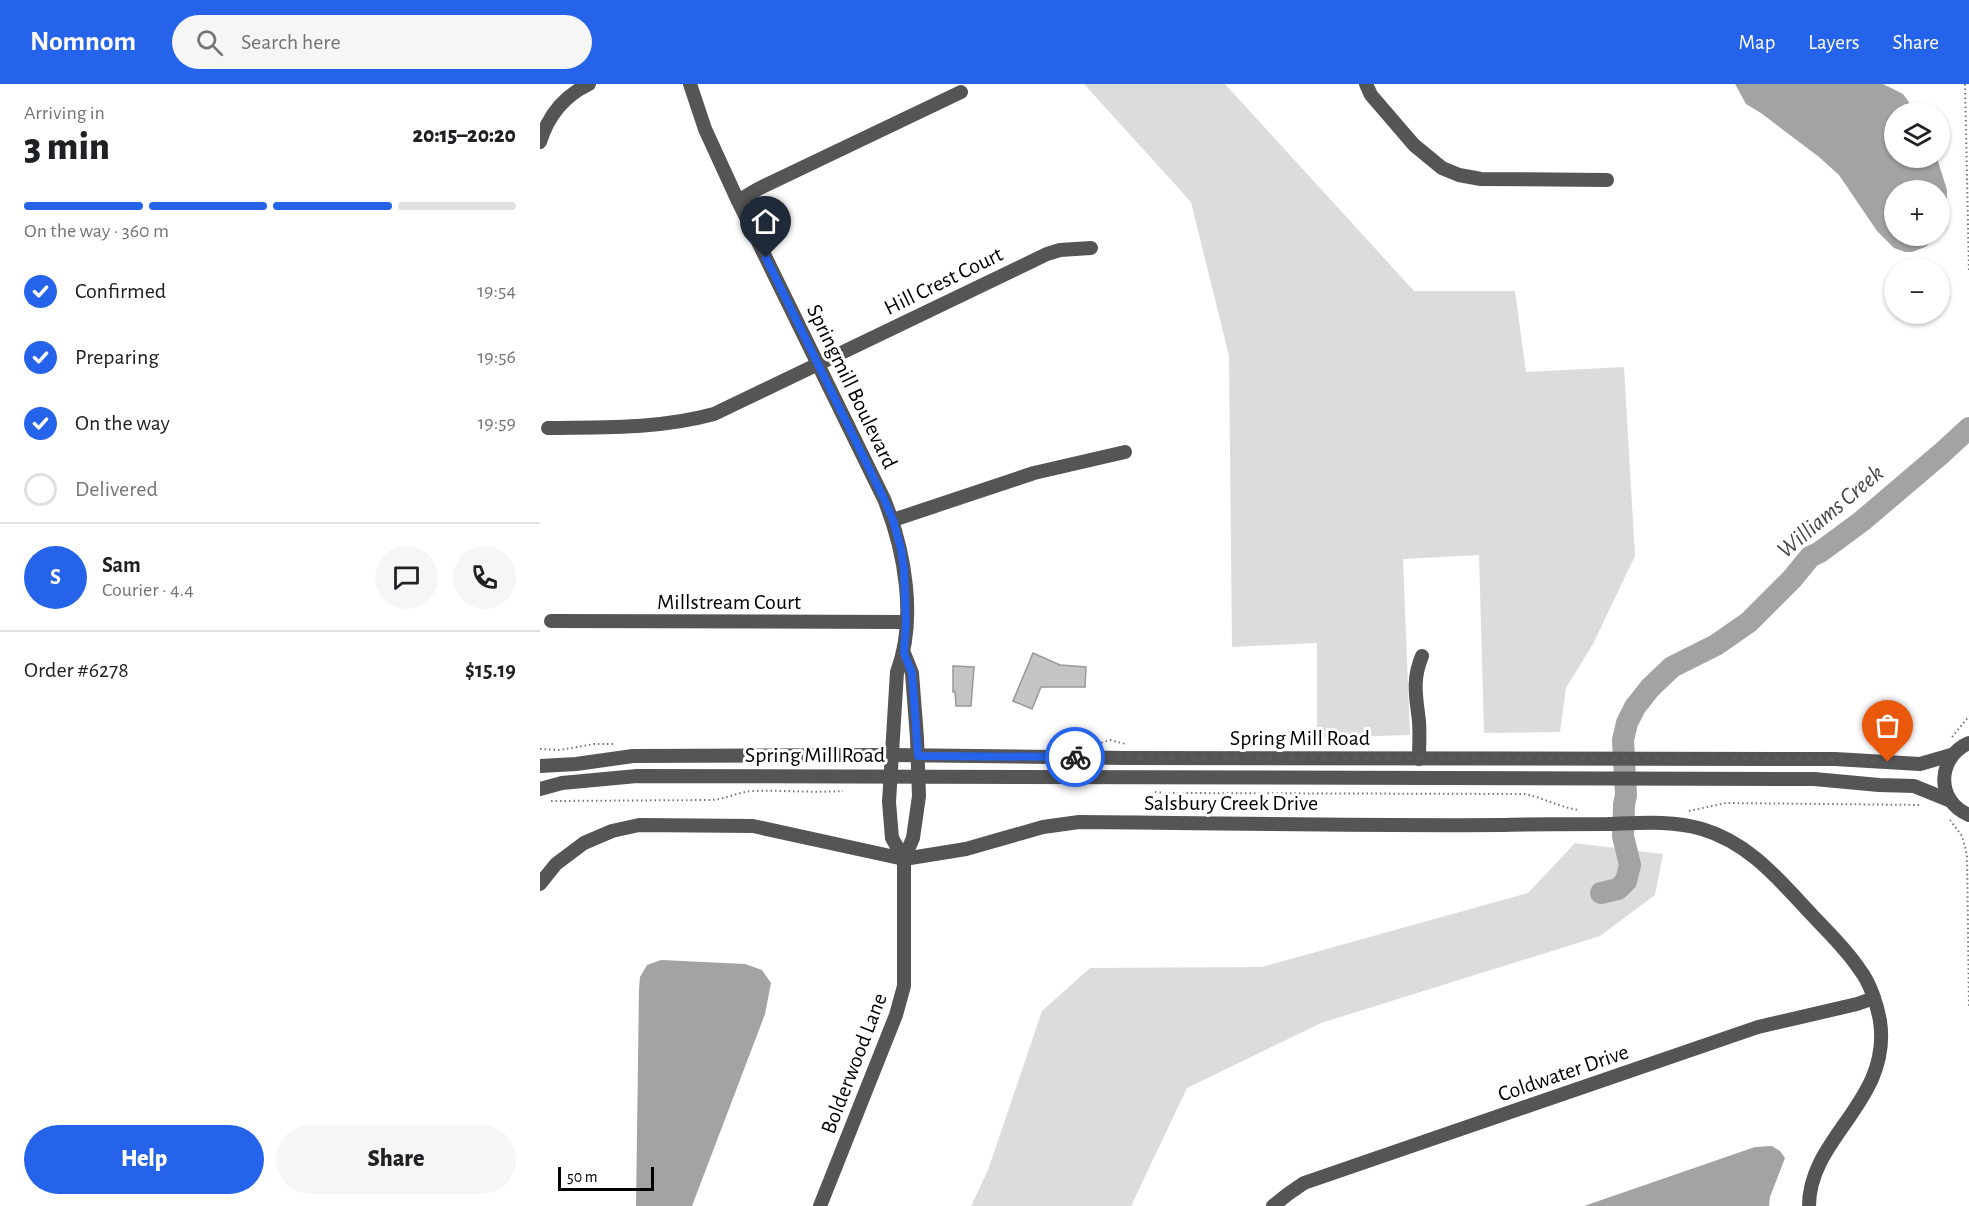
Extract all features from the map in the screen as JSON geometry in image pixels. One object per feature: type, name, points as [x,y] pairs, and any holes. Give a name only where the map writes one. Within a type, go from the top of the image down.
[{"type":"street","points":[[540,142],[548,121],[556,109],[573,93],[589,84]]},
{"type":"street","name":"Springmill Boulevard","points":[[690,84],[705,129],[738,201],[893,520],[904,569],[906,622],[904,653],[897,672],[891,765]]},
{"type":"street","points":[[1366,84],[1371,95],[1414,145],[1442,168],[1459,175],[1481,179],[1607,180]]},
{"type":"street","points":[[738,201],[758,189],[961,93]]},
{"type":"street","name":"Hill Crest Court","points":[[548,428],[646,426],[692,420],[714,414],[1047,254],[1060,250],[1090,248]]},
{"type":"street","points":[[893,520],[1034,472],[1125,452]]},
{"type":"street","name":"Millstream Court","points":[[551,621],[906,622]]},
{"type":"street","name":"Springmill Boulevard","points":[[904,653],[912,673],[918,766]]},
{"type":"street","points":[[1419,759],[1420,735],[1414,689],[1416,669],[1422,656]]},
{"type":"street","points":[[1951,801],[1945,790],[1943,778],[1946,766],[1951,755],[1968,742]]},
{"type":"street","name":"Spring Mill Road","points":[[540,789],[562,783],[629,776],[891,765],[1419,759],[1835,759],[1920,764],[1951,755]]},
{"type":"street","name":"Spring Mill Road","points":[[540,766],[633,756],[918,766],[1610,779],[1826,780],[1879,786],[1914,786],[1951,801],[1968,816]]},
{"type":"street","name":"Bolderwood Lane","points":[[891,765],[889,802],[892,838],[904,859]]},
{"type":"street","name":"Bolderwood Lane","points":[[820,1206],[896,1015],[904,986],[904,859],[913,838],[919,796],[918,766]]},
{"type":"street","name":"Salsbury Creek Drive","points":[[540,884],[556,864],[584,843],[612,831],[639,825],[753,826],[904,859],[966,849],[1043,827],[1079,822],[1632,823],[1680,825],[1700,829],[1737,844],[1766,866],[1862,971],[1874,998],[1880,1021],[1881,1040],[1878,1063],[1870,1084],[1856,1109],[1812,1177],[1809,1206]]},
{"type":"street","name":"Coldwater Drive","points":[[1273,1206],[1304,1183],[1758,1027],[1874,998]]},
{"type":"path","points":[[1965,84],[1969,272]]},
{"type":"path","points":[[1949,741],[1969,716]]},
{"type":"path","points":[[549,801],[723,800],[738,793],[753,791],[847,790]]},
{"type":"path","points":[[1151,791],[1165,793],[1525,794],[1541,797],[1560,807],[1580,810]]},
{"type":"path","points":[[1686,812],[1726,803],[1916,803],[1928,806]]},
{"type":"path","points":[[1946,816],[1968,845],[1969,1007]]},
{"type":"shaded area","points":[[1084,84],[1225,84],[1414,291],[1515,291],[1526,372],[1624,367],[1635,556],[1593,644],[1566,688],[1560,732],[1484,733],[1479,555],[1403,559],[1410,735],[1317,738],[1317,643],[1232,647],[1229,356],[1191,202]]},
{"type":"shaded area","points":[[1735,84],[1883,84],[1903,94],[1909,102],[1884,102],[1884,168],[1940,168],[1944,180],[1884,180],[1884,238],[1839,175],[1761,113],[1746,104]]},
{"type":"shaded area","points":[[1892,246],[1926,246],[1912,252]]},
{"type":"shaded area","points":[[1575,843],[1663,854],[1655,895],[1600,936],[1321,1023],[1187,1088],[1131,1206],[971,1206],[988,1170],[1042,1011],[1090,968],[1262,967],[1528,893]]},
{"type":"shaded area","points":[[661,960],[745,964],[762,970],[771,983],[765,1014],[692,1206],[636,1206],[640,977],[647,965]]},
{"type":"shaded area","points":[[1772,1146],[1785,1158],[1770,1197],[1769,1206],[1584,1206],[1755,1147]]},
{"type":"building","points":[[1033,653],[1060,665],[1086,667],[1085,687],[1041,687],[1032,709],[1013,701]]},
{"type":"building","points":[[953,666],[974,667],[971,706],[956,706],[955,692],[953,692]]},
{"type":"waterway","name":"Williams Creek","points":[[1601,893],[1618,889],[1626,881],[1630,865],[1623,836],[1626,795],[1623,740],[1627,723],[1635,707],[1650,688],[1672,667],[1716,645],[1749,622],[1792,579],[1810,557],[1862,521],[1969,428]]},
{"type":"way so far","points":[[1075,757],[1835,759],[1888,762]]},
{"type":"route","points":[[766,258],[893,520],[904,569],[906,622],[904,653],[912,673],[918,756],[1075,757]]}]
